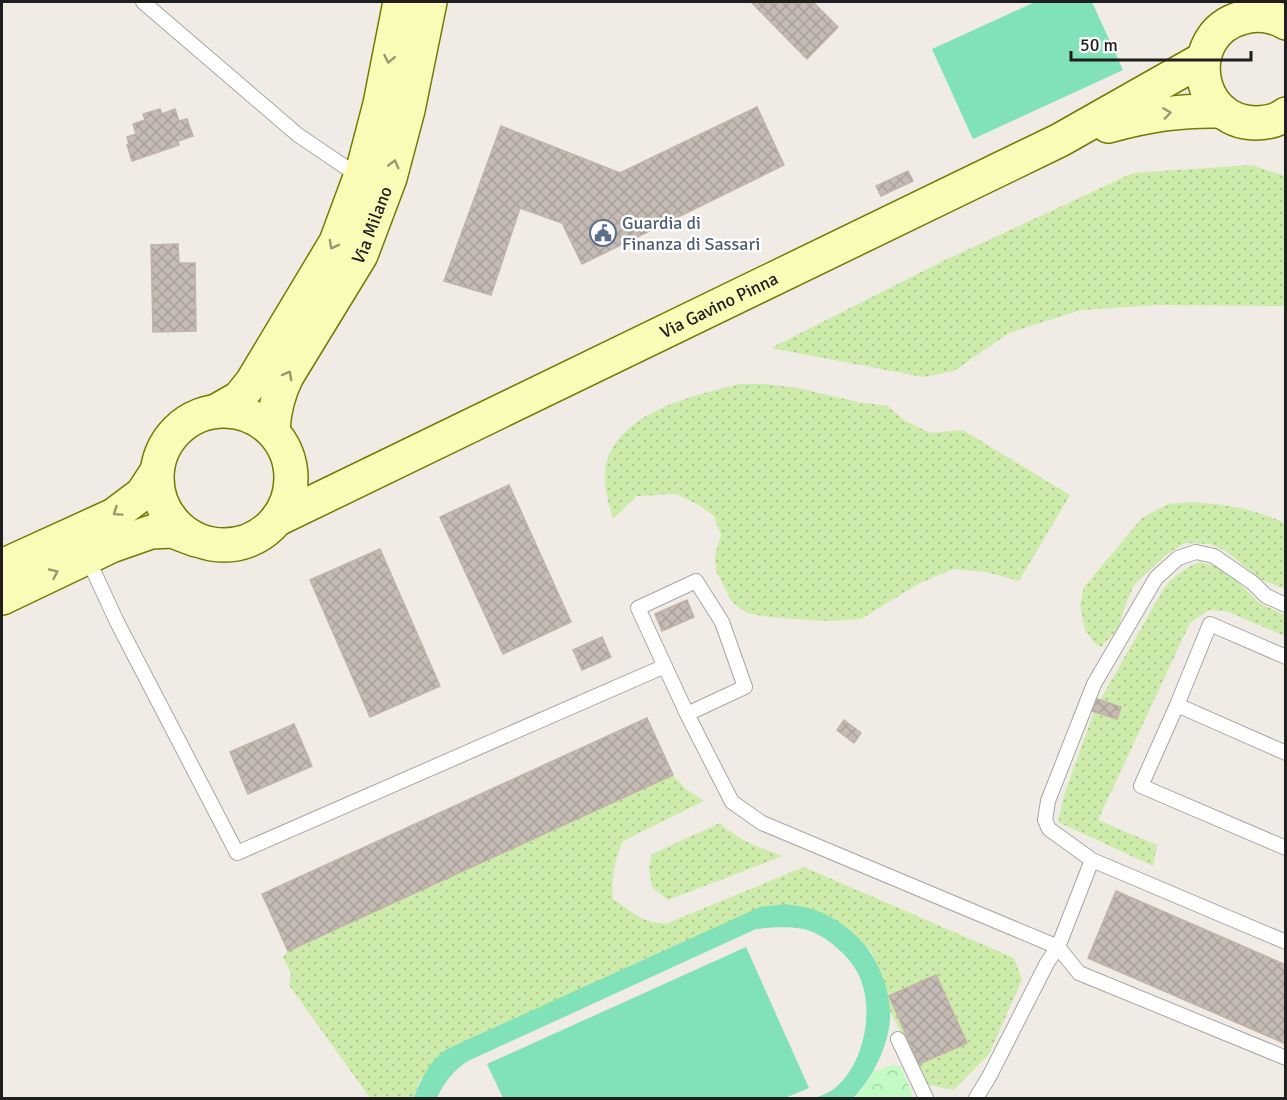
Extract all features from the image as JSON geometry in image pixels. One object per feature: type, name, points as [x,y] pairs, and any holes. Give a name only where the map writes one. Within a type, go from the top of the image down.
[{"type":"main road","name":"Via Milano","points":[[218,410],[239,398],[252,382],[336,242],[360,177],[380,104],[400,2]]},
{"type":"main road","name":"Via Milano","points":[[280,443],[274,411],[282,386],[361,255],[390,178],[408,110],[430,2]]},
{"type":"main road","points":[[1272,14],[1250,15],[1232,20],[1225,16],[1203,59],[1203,73],[1212,100],[1234,119],[1248,123],[1278,122]]},
{"type":"main road","name":"Via Gavino Pinna","points":[[278,519],[1069,136],[1203,59]]},
{"type":"main road","name":"Via Gavino Pinna","points":[[1069,136],[1149,116],[1185,110],[1222,111]]},
{"type":"main road","points":[[2,566],[114,515],[142,494],[157,471],[164,448],[177,430],[196,417],[218,410],[238,411],[257,418],[280,443],[292,478],[288,500],[278,519],[262,534],[243,543],[222,546],[201,542],[172,531],[151,532],[111,546],[2,598]]},
{"type":"main road","name":"Via Gavino Pinna","points":[[280,443],[311,475],[329,481],[355,479],[370,473]]},
{"type":"main road","points":[[157,471],[159,493],[167,513],[182,530],[201,542]]},
{"type":"lane","points":[[143,2],[298,135],[360,177]]},
{"type":"lane","points":[[1286,605],[1266,596],[1214,556],[1196,552],[1178,558],[1156,578],[1094,684],[1048,801],[1045,820],[1049,829],[1092,860],[1286,942]]},
{"type":"lane","points":[[87,557],[117,622],[237,853],[665,666]]},
{"type":"lane","points":[[687,714],[745,687],[722,622],[696,581],[639,608],[687,714],[732,802],[762,823],[1058,947],[1079,973],[1286,1058]]},
{"type":"lane","points":[[1286,657],[1210,624],[1141,786],[1286,848]]},
{"type":"lane","points":[[1177,705],[1286,753]]},
{"type":"lane","points":[[976,1098],[1047,963],[1058,947],[1092,860]]},
{"type":"lane","points":[[898,1038],[926,1098]]},
{"type":"green space","points":[[1035,2],[1092,2],[1123,70],[973,139],[932,49]]},
{"type":"green space","points":[[1252,165],[1285,176],[1285,306],[1159,305],[1081,310],[1009,333],[954,371],[923,377],[771,348],[943,261],[1133,173]]},
{"type":"green space","points":[[740,384],[798,388],[858,402],[888,406],[904,420],[930,433],[963,430],[1070,495],[1019,581],[986,572],[953,569],[920,583],[861,619],[827,621],[768,617],[747,613],[732,602],[716,571],[715,555],[721,535],[714,516],[699,505],[676,494],[637,496],[613,519],[605,478],[606,464],[614,446],[643,418],[682,400]]},
{"type":"green space","points":[[1193,502],[1240,508],[1285,523],[1285,589],[1260,579],[1226,551],[1210,544],[1185,543],[1167,554],[1134,585],[1118,629],[1101,647],[1094,643],[1085,630],[1080,605],[1084,587],[1142,518],[1168,504]]},
{"type":"green space","points":[[1200,562],[1219,567],[1259,603],[1285,615],[1285,636],[1226,611],[1209,610],[1190,623],[1098,820],[1157,845],[1153,866],[1058,822],[1064,795],[1095,709],[1164,588],[1180,572]]},
{"type":"green space","points":[[673,775],[686,789],[704,801],[623,841],[614,870],[613,899],[645,919],[668,923],[804,867],[1014,958],[1022,980],[989,1054],[954,1090],[929,1085],[890,1011],[883,978],[872,953],[853,933],[818,911],[786,904],[421,1078],[414,1098],[370,1098],[289,985],[291,974],[283,957],[288,951]]},
{"type":"green space","points":[[720,823],[749,843],[783,856],[668,900],[652,887],[649,867],[652,854]]},
{"type":"green space","points":[[786,904],[818,911],[832,918],[861,940],[874,958],[887,990],[890,1011],[888,1034],[874,1070],[853,1098],[814,1098],[831,1091],[843,1081],[859,1052],[866,1017],[866,1000],[862,984],[853,965],[832,944],[809,930],[786,927],[756,929],[468,1061],[450,1077],[437,1098],[414,1098],[426,1071],[447,1049],[760,907]]},
{"type":"green space","points":[[746,947],[809,1088],[785,1098],[503,1098],[487,1064]]},
{"type":"green space","points":[[893,1065],[901,1067],[914,1098],[853,1098],[862,1090],[873,1072]]},
{"type":"building","points":[[751,2],[813,2],[838,27],[807,59]]},
{"type":"building","points":[[757,107],[784,165],[582,264],[562,223],[520,208],[491,295],[444,281],[501,126],[620,173]]},
{"type":"building","points":[[160,109],[162,114],[175,109],[179,121],[187,119],[193,136],[178,141],[179,145],[132,161],[127,137],[136,134],[133,124],[145,120],[143,114]]},
{"type":"building","points":[[908,171],[913,181],[881,196],[876,186]]},
{"type":"building","points":[[178,244],[179,263],[195,263],[196,331],[153,332],[151,245]]},
{"type":"building","points":[[509,485],[571,622],[503,654],[440,517]]},
{"type":"building","points":[[380,549],[440,686],[370,717],[310,580]]},
{"type":"building","points":[[687,600],[694,617],[662,631],[655,614]]},
{"type":"building","points":[[602,637],[611,657],[582,670],[573,650]]},
{"type":"building","points":[[1097,699],[1121,707],[1117,719],[1092,711]]},
{"type":"building","points":[[647,718],[673,775],[288,951],[262,894]]},
{"type":"building","points":[[844,720],[861,733],[854,743],[837,730]]},
{"type":"building","points":[[294,724],[312,766],[248,794],[230,752]]},
{"type":"building","points":[[1116,891],[1286,965],[1286,1044],[1088,958]]},
{"type":"building","points":[[936,975],[967,1043],[919,1064],[889,996]]},
{"type":"place","name":"Guardia di Finanza di Sassari","points":[[603,233]]}]
